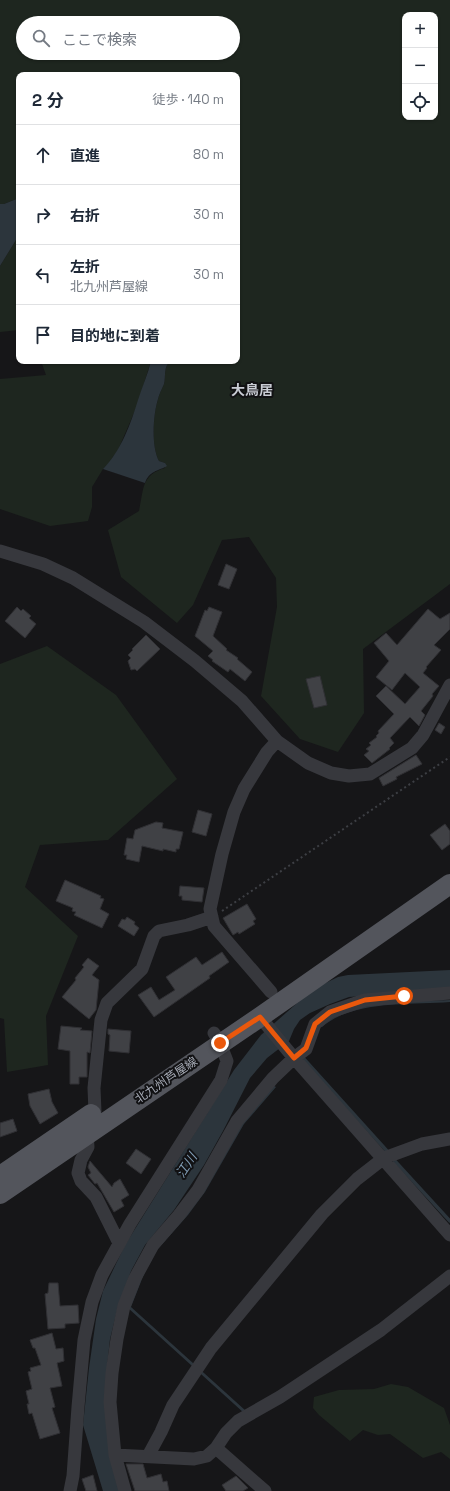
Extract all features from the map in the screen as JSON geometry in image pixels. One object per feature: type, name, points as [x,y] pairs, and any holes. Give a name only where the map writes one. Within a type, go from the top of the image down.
[{"type":"main road","name":"北九州芦屋線","points":[[0,1194],[87,1134],[217,1038],[271,992],[450,869]]},
{"type":"main road","name":"北九州芦屋線","points":[[0,1176],[95,1112],[217,1038],[265,1022],[450,884]]},
{"type":"street","points":[[0,551],[43,564],[73,578],[144,622],[195,661],[242,701],[277,741],[308,763],[331,773],[349,776],[370,774],[412,748],[422,735],[450,685]]},
{"type":"street","points":[[271,992],[214,926],[210,909],[222,854],[234,812],[244,789],[267,752],[277,741]]},
{"type":"street","points":[[95,1112],[94,1088],[101,1020],[107,1003],[142,969],[154,936],[159,931],[188,925],[212,917]]},
{"type":"street","points":[[125,1491],[115,1455],[110,1402],[112,1373],[124,1306],[135,1278],[153,1245],[198,1190],[238,1121],[269,1084],[294,1058],[306,1048],[315,1024],[330,1012],[365,1000],[450,993]]},
{"type":"street","points":[[265,1022],[294,1058],[384,1158],[450,1235]]},
{"type":"street","points":[[70,1491],[73,1476],[84,1340],[92,1302],[102,1275],[130,1224],[221,1080],[227,1061],[217,1038]]},
{"type":"street","points":[[87,1134],[88,1146],[81,1160],[78,1173],[81,1181],[96,1197],[119,1243]]},
{"type":"street","points":[[148,1456],[173,1405],[210,1348],[322,1214],[357,1179],[384,1158],[422,1144],[450,1139]]},
{"type":"street","points":[[115,1455],[194,1459],[207,1456],[216,1448],[226,1433],[238,1421],[280,1397],[381,1330],[450,1276]]},
{"type":"street","points":[[216,1448],[265,1491]]},
{"type":"path","points":[[212,917],[450,757]]},
{"type":"shaded area","points":[[0,0],[450,0],[450,584],[363,649],[364,713],[338,752],[300,739],[261,696],[277,607],[276,578],[249,537],[222,540],[193,605],[177,623],[121,577],[108,530],[139,511],[143,490],[148,479],[157,471],[165,468],[165,463],[159,461],[156,455],[154,422],[156,406],[164,384],[168,364],[240,364],[240,72],[16,72],[16,199],[0,204]]},
{"type":"shaded area","points":[[16,240],[16,330],[0,332],[0,266]]},
{"type":"shaded area","points":[[42,364],[150,364],[137,406],[118,450],[103,469],[92,487],[92,507],[88,521],[50,526],[0,509],[0,379],[46,375]]},
{"type":"shaded area","points":[[47,646],[116,695],[177,779],[108,840],[40,845],[25,887],[78,936],[46,1016],[48,1065],[7,1072],[4,1019],[0,1018],[0,664]]},
{"type":"shaded area","points":[[391,1384],[408,1387],[444,1408],[450,1425],[450,1459],[441,1452],[423,1458],[390,1434],[378,1435],[363,1430],[350,1441],[319,1415],[313,1408],[314,1397],[339,1390],[374,1389]]},
{"type":"water","points":[[16,199],[16,240],[0,266],[0,204]]},
{"type":"water","points":[[150,364],[168,364],[164,384],[156,406],[154,422],[156,455],[159,461],[165,463],[167,466],[151,474],[145,483],[103,469],[115,454],[125,436]]},
{"type":"water","name":"江川","points":[[450,970],[450,989],[349,997],[310,1013],[300,1020],[289,1041],[267,1058],[250,1078],[204,1165],[174,1210],[145,1245],[131,1271],[118,1307],[110,1339],[107,1367],[122,1491],[103,1491],[83,1425],[96,1319],[103,1291],[125,1245],[234,1070],[261,1035],[313,989],[338,977],[348,975]]},
{"type":"water","points":[[450,1000],[450,1002],[401,1004],[366,1008],[335,1018],[322,1027],[321,1026],[333,1017],[364,1006],[382,1003]]},
{"type":"water","points":[[274,1086],[276,1087],[244,1124],[205,1192],[188,1215],[157,1250],[144,1274],[131,1307],[246,1411],[244,1413],[128,1308],[154,1250],[202,1192],[245,1119]]},
{"type":"building","points":[[226,564],[237,569],[229,589],[218,585]]},
{"type":"building","points":[[17,607],[21,611],[23,609],[31,616],[29,618],[36,624],[25,638],[5,621]]},
{"type":"building","points":[[209,607],[222,612],[213,636],[227,649],[226,650],[238,658],[237,659],[252,672],[245,681],[230,669],[228,672],[212,661],[213,660],[208,656],[213,651],[195,636],[205,610],[207,611]]},
{"type":"building","points":[[428,609],[440,619],[450,613],[450,629],[434,645],[441,650],[426,667],[427,668],[423,673],[439,686],[421,711],[425,715],[419,726],[410,717],[390,738],[394,743],[389,748],[390,749],[372,763],[364,755],[369,751],[366,749],[371,745],[369,743],[377,737],[376,736],[379,733],[378,731],[394,714],[376,696],[386,686],[405,704],[420,687],[405,673],[392,690],[376,677],[389,661],[374,643],[386,633],[397,645]]},
{"type":"building","points":[[146,635],[160,649],[137,671],[135,669],[131,670],[128,661],[131,658],[128,655]]},
{"type":"building","points":[[320,676],[327,705],[314,708],[306,679]]},
{"type":"building","points":[[439,723],[445,727],[441,734],[435,730]]},
{"type":"building","points":[[416,755],[422,764],[396,777],[397,779],[383,786],[379,778]]},
{"type":"building","points":[[198,810],[212,814],[206,836],[192,832]]},
{"type":"building","points":[[156,822],[163,823],[162,828],[183,832],[179,849],[176,849],[176,852],[163,849],[163,851],[142,846],[139,862],[126,859],[127,855],[124,855],[127,838],[133,839],[135,830]]},
{"type":"building","points":[[445,824],[450,831],[450,844],[442,850],[430,835]]},
{"type":"building","points":[[65,880],[101,896],[100,898],[104,899],[100,909],[109,914],[102,928],[74,915],[76,912],[72,911],[73,908],[56,901]]},
{"type":"building","points":[[180,886],[204,888],[202,902],[182,900],[182,896],[179,896]]},
{"type":"building","points":[[247,904],[256,919],[253,921],[255,924],[239,934],[238,932],[233,935],[223,918]]},
{"type":"building","points":[[127,917],[135,922],[134,924],[139,928],[134,936],[118,926],[122,919],[125,920]]},
{"type":"building","points":[[222,952],[229,962],[209,976],[210,978],[154,1017],[138,995],[151,987],[159,1000],[175,990],[166,977],[196,957],[202,965]]},
{"type":"building","points":[[88,958],[99,966],[92,975],[99,980],[96,1010],[89,1019],[62,997],[76,980],[75,978],[84,967],[82,965]]},
{"type":"building","points":[[61,1026],[82,1028],[80,1030],[92,1031],[90,1053],[87,1052],[87,1077],[79,1077],[79,1084],[70,1084],[70,1051],[58,1049]]},
{"type":"building","points":[[108,1029],[131,1031],[129,1053],[109,1051],[110,1035],[108,1034]]},
{"type":"building","points":[[49,1089],[52,1102],[58,1113],[40,1124],[30,1106],[28,1094]]},
{"type":"building","points":[[13,1119],[17,1131],[0,1137],[0,1123]]},
{"type":"building","points":[[136,1149],[151,1159],[141,1174],[126,1163]]},
{"type":"building","points":[[90,1161],[112,1187],[114,1183],[120,1179],[129,1195],[121,1200],[124,1206],[114,1212],[97,1183],[95,1184],[88,1175],[91,1173],[88,1167]]},
{"type":"building","points":[[49,1283],[58,1283],[60,1306],[78,1305],[79,1323],[65,1324],[65,1328],[48,1329],[45,1294],[48,1293]]},
{"type":"building","points":[[52,1333],[56,1349],[63,1348],[64,1361],[57,1363],[62,1386],[50,1388],[55,1407],[52,1408],[60,1433],[40,1439],[32,1413],[29,1414],[27,1404],[29,1404],[26,1391],[32,1389],[28,1372],[31,1371],[30,1368],[41,1365],[35,1348],[33,1348],[30,1340]]},
{"type":"building","points":[[126,1464],[143,1464],[147,1478],[161,1474],[163,1482],[167,1481],[169,1491],[135,1491]]},
{"type":"building","points":[[93,1475],[97,1491],[86,1491],[82,1479]]},
{"type":"building","points":[[236,1476],[248,1488],[243,1491],[226,1491],[222,1485]]},
{"type":"waterway","points":[[303,1058],[387,1151]]},
{"type":"waterway","points":[[393,1159],[450,1221]]},
{"type":"district","name":"大鳥居","points":[[252,390]]},
{"type":"route","points":[[220,1043],[260,1017],[294,1058],[306,1048],[315,1024],[330,1012],[365,1000],[404,996]]}]
